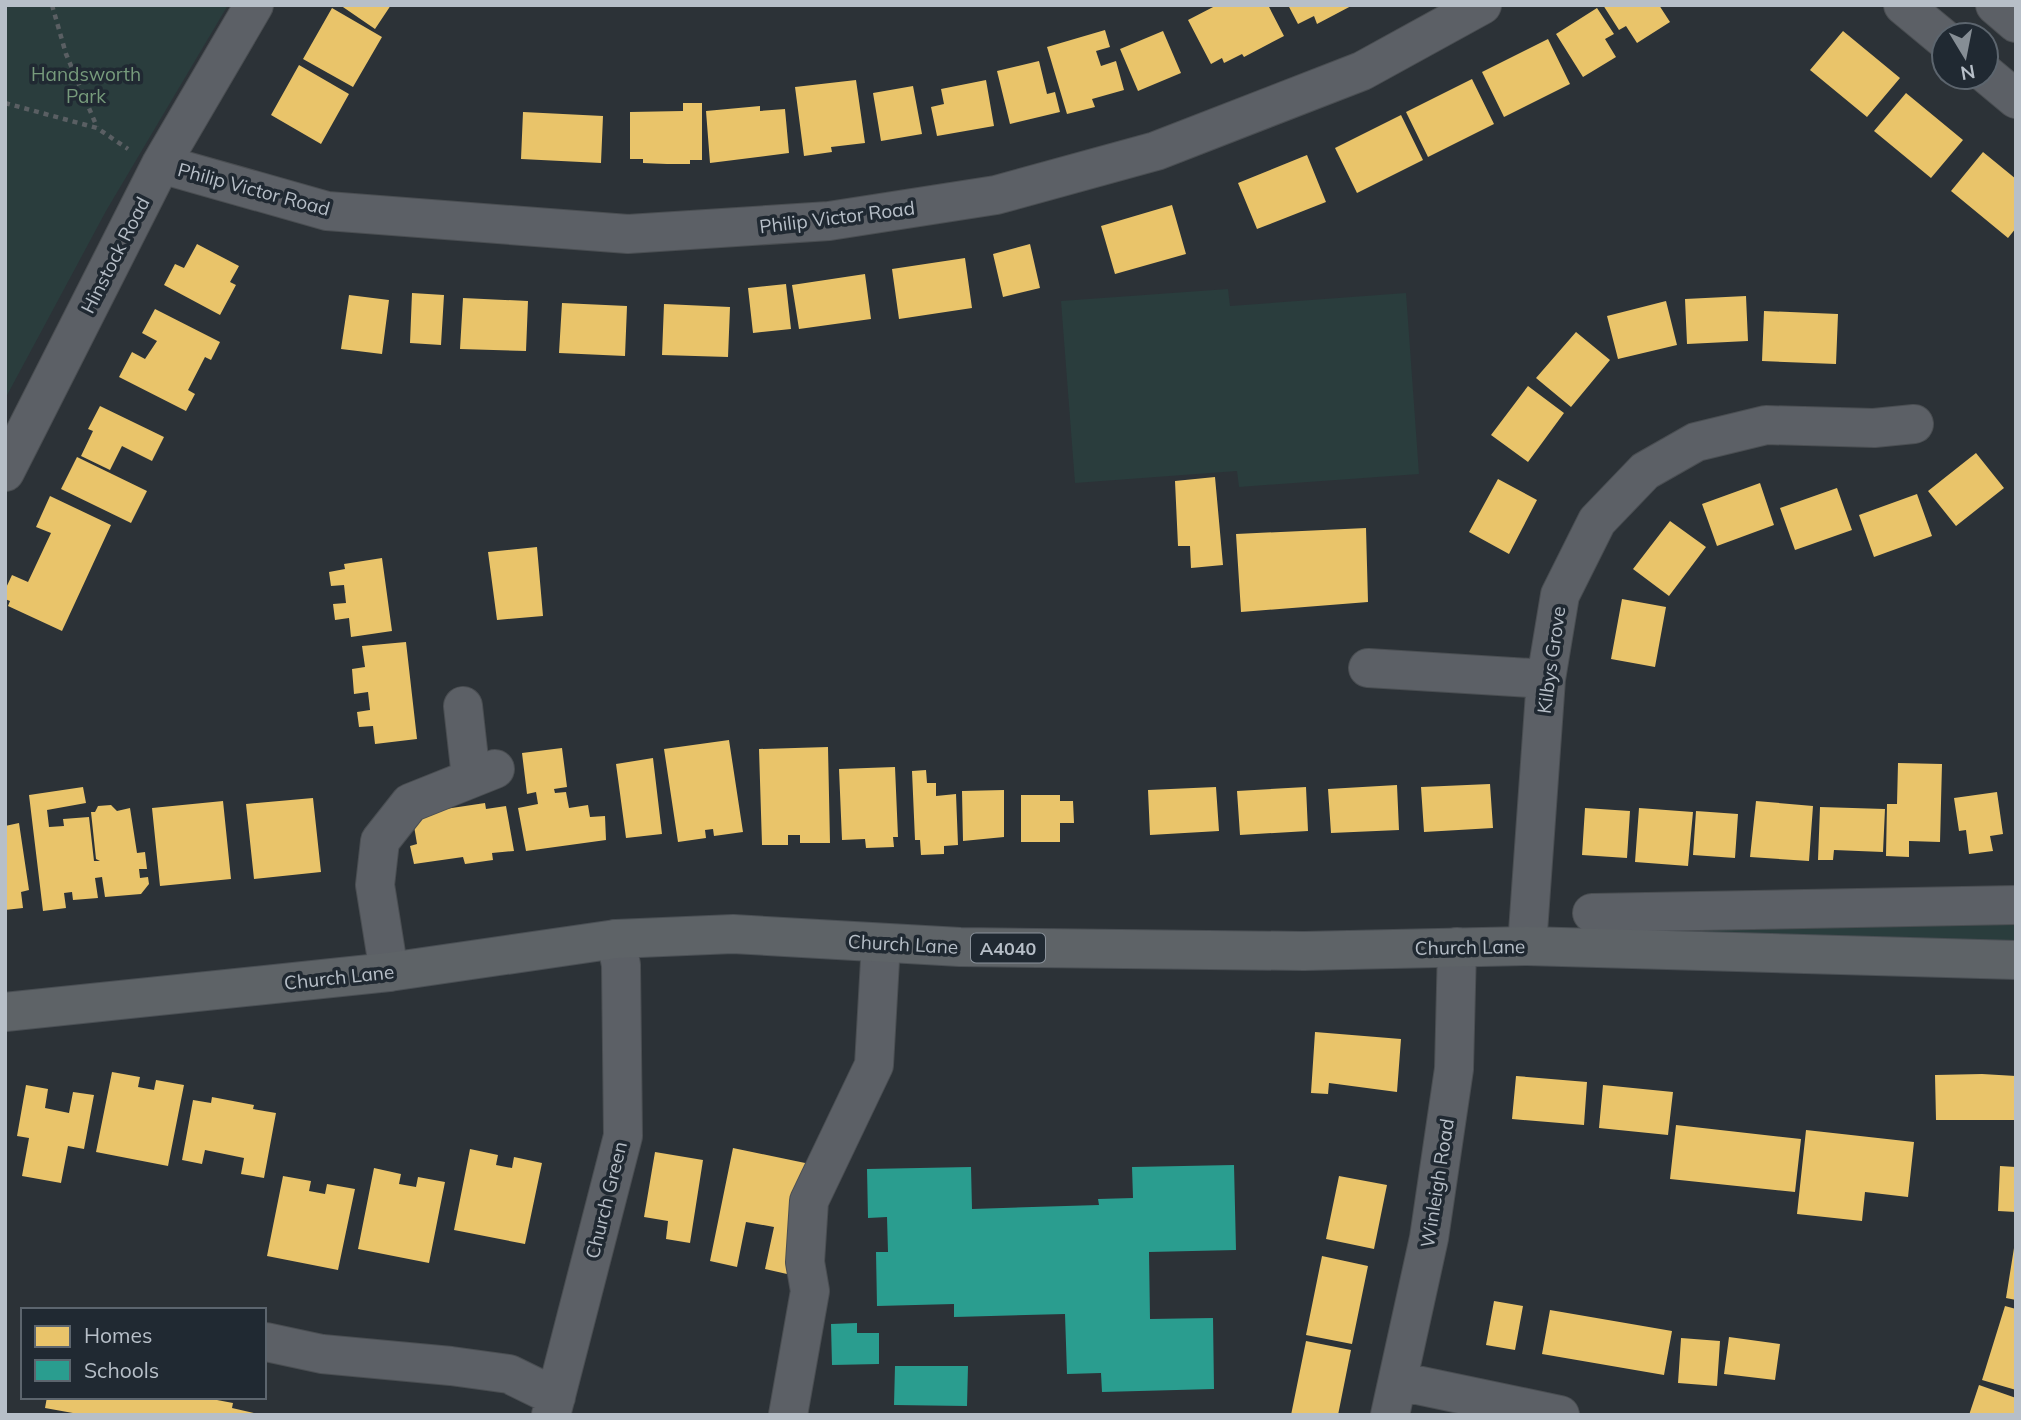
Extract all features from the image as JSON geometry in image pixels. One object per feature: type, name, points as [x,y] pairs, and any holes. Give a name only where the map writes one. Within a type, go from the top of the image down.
[{"type":"main road","name":"Church Lane","points":[[5,1012],[389,972],[616,939],[733,934],[960,947],[1277,951],[1527,946],[2016,960]]},
{"type":"street","name":"Hinstock Road","points":[[5,472],[161,164],[254,5]]},
{"type":"street","name":"Philip Victor Road","points":[[161,164],[327,211],[628,234],[829,222],[996,195],[1156,150],[1362,71],[1482,5]]},
{"type":"street","points":[[1903,5],[1930,27]]},
{"type":"street","points":[[1995,5],[2016,23]]},
{"type":"street","points":[[2000,86],[2016,99]]},
{"type":"street","name":"Kilbys Grove","points":[[1527,946],[1546,679],[1560,595],[1597,521],[1645,471],[1696,442],[1766,425],[1874,428],[1914,424]]},
{"type":"street","points":[[1368,668],[1546,679]]},
{"type":"street","points":[[389,972],[375,885],[380,841],[410,803],[483,773],[463,706]]},
{"type":"street","points":[[1592,913],[2016,905]]},
{"type":"street","name":"Church Green","points":[[554,1406],[623,1136],[621,965],[616,939]]},
{"type":"street","points":[[797,1410],[810,1291],[805,1262],[809,1201],[874,1065],[881,943]]},
{"type":"street","name":"Winleigh Road","points":[[1394,1398],[1429,1238],[1454,1069],[1457,947]]},
{"type":"street","points":[[266,1342],[322,1354],[509,1374],[554,1406]]},
{"type":"street","points":[[1394,1398],[1560,1415]]},
{"type":"path","points":[[52,5],[66,54],[97,128]]},
{"type":"path","points":[[5,103],[97,128],[140,158],[161,164]]},
{"type":"green space","name":"Handsworth Park","points":[[5,5],[228,5],[106,211],[5,399]]},
{"type":"green space","points":[[1228,289],[1230,306],[1406,293],[1419,474],[1239,487],[1237,471],[1075,483],[1061,301]]},
{"type":"green space","points":[[2016,920],[2016,944],[1640,934],[1655,923]]},
{"type":"building: Homes","points":[[340,5],[391,5],[375,29]]},
{"type":"building: Homes","points":[[1217,5],[1268,5],[1284,36],[1244,57],[1242,54],[1224,63],[1222,58],[1211,64],[1188,20]]},
{"type":"building: Homes","points":[[1288,5],[1353,5],[1317,24],[1314,16],[1298,24]]},
{"type":"building: Homes","points":[[1603,5],[1659,5],[1670,22],[1637,43],[1626,26],[1619,30]]},
{"type":"building: Homes","points":[[332,8],[382,37],[353,87],[303,59]]},
{"type":"building: Homes","points":[[1597,8],[1614,34],[1605,39],[1616,57],[1583,77],[1556,34]]},
{"type":"building: Homes","points":[[1105,30],[1110,47],[1096,51],[1101,66],[1116,61],[1124,90],[1092,99],[1095,107],[1067,114],[1047,47]]},
{"type":"building: Homes","points":[[1163,31],[1181,73],[1138,91],[1120,49]]},
{"type":"building: Homes","points":[[1843,31],[1900,78],[1867,117],[1810,70]]},
{"type":"building: Homes","points":[[1548,39],[1570,84],[1504,117],[1482,72]]},
{"type":"building: Homes","points":[[1039,61],[1047,94],[1055,92],[1060,112],[1010,124],[997,71]]},
{"type":"building: Homes","points":[[299,65],[349,94],[321,144],[271,115]]},
{"type":"building: Homes","points":[[1472,79],[1494,124],[1428,157],[1406,112]]},
{"type":"building: Homes","points":[[856,80],[865,143],[831,147],[832,152],[804,156],[795,87]]},
{"type":"building: Homes","points":[[986,80],[994,126],[937,136],[931,107],[944,104],[941,89]]},
{"type":"building: Homes","points":[[913,86],[922,134],[881,141],[873,93]]},
{"type":"building: Homes","points":[[1906,93],[1963,140],[1931,178],[1874,131]]},
{"type":"building: Homes","points":[[683,103],[702,103],[702,160],[690,160],[690,164],[667,164],[643,163],[643,159],[630,159],[630,112],[683,111]]},
{"type":"building: Homes","points":[[760,106],[760,111],[785,109],[789,153],[710,163],[706,111]]},
{"type":"building: Homes","points":[[523,112],[603,116],[601,163],[521,159]]},
{"type":"building: Homes","points":[[1401,115],[1423,160],[1357,193],[1335,148]]},
{"type":"building: Homes","points":[[1983,152],[2016,179],[2016,228],[2008,238],[1951,191]]},
{"type":"building: Homes","points":[[1307,155],[1326,202],[1257,229],[1238,183]]},
{"type":"building: Homes","points":[[1172,205],[1186,254],[1115,274],[1101,226]]},
{"type":"building: Homes","points":[[197,244],[239,266],[230,282],[236,285],[220,315],[164,285],[175,264],[184,268]]},
{"type":"building: Homes","points":[[1030,244],[1040,288],[1003,297],[993,254]]},
{"type":"building: Homes","points":[[965,258],[972,308],[899,319],[892,269]]},
{"type":"building: Homes","points":[[865,274],[871,319],[799,329],[792,285]]},
{"type":"building: Homes","points":[[786,284],[791,329],[753,333],[748,288]]},
{"type":"building: Homes","points":[[412,293],[444,295],[441,345],[410,343]]},
{"type":"building: Homes","points":[[349,295],[389,300],[382,354],[341,349]]},
{"type":"building: Homes","points":[[1746,296],[1748,341],[1687,344],[1685,299]]},
{"type":"building: Homes","points":[[463,298],[528,301],[526,351],[460,349]]},
{"type":"building: Homes","points":[[1666,301],[1677,345],[1618,359],[1607,316]]},
{"type":"building: Homes","points":[[562,303],[627,306],[625,356],[559,353]]},
{"type":"building: Homes","points":[[664,304],[730,307],[728,357],[662,355]]},
{"type":"building: Homes","points":[[155,309],[220,342],[211,360],[205,357],[188,390],[195,394],[186,411],[119,377],[132,352],[145,359],[157,341],[142,333]]},
{"type":"building: Homes","points":[[1764,311],[1838,314],[1836,364],[1762,361]]},
{"type":"building: Homes","points":[[1576,332],[1610,360],[1571,407],[1536,378]]},
{"type":"building: Homes","points":[[1528,386],[1564,413],[1528,462],[1491,435]]},
{"type":"building: Homes","points":[[100,406],[164,437],[152,461],[122,446],[110,470],[81,456],[93,431],[88,429]]},
{"type":"building: Homes","points":[[1976,453],[2004,488],[1956,526],[1928,491]]},
{"type":"building: Homes","points":[[77,457],[147,491],[131,523],[61,489]]},
{"type":"building: Homes","points":[[1215,477],[1223,565],[1191,568],[1190,546],[1178,546],[1175,481]]},
{"type":"building: Homes","points":[[1498,479],[1537,500],[1509,554],[1469,532]]},
{"type":"building: Homes","points":[[1760,483],[1774,525],[1717,546],[1702,504]]},
{"type":"building: Homes","points":[[1837,488],[1852,530],[1795,550],[1780,508]]},
{"type":"building: Homes","points":[[1917,494],[1932,536],[1874,557],[1859,515]]},
{"type":"building: Homes","points":[[50,496],[111,525],[62,631],[8,606],[10,601],[5,599],[5,590],[12,575],[28,582],[51,533],[36,527]]},
{"type":"building: Homes","points":[[1670,521],[1706,547],[1669,596],[1633,569]]},
{"type":"building: Homes","points":[[1366,528],[1368,602],[1241,612],[1236,534]]},
{"type":"building: Homes","points":[[537,547],[543,616],[497,620],[488,552]]},
{"type":"building: Homes","points":[[382,558],[392,631],[351,637],[349,618],[335,620],[333,604],[346,603],[344,585],[331,586],[329,572],[345,569],[344,564]]},
{"type":"building: Homes","points":[[1622,599],[1666,607],[1655,667],[1611,659]]},
{"type":"building: Homes","points":[[406,642],[417,739],[375,744],[373,726],[359,727],[357,712],[370,710],[368,692],[354,694],[352,669],[365,667],[362,646]]},
{"type":"building: Homes","points":[[729,740],[743,832],[714,836],[713,829],[705,830],[706,838],[678,842],[664,749]]},
{"type":"building: Homes","points":[[828,747],[830,843],[800,843],[800,835],[788,835],[788,845],[762,845],[759,749]]},
{"type":"building: Homes","points":[[562,748],[567,787],[554,789],[555,793],[566,792],[569,808],[588,805],[590,817],[605,816],[606,840],[526,851],[518,808],[538,804],[536,792],[527,794],[522,753]]},
{"type":"building: Homes","points":[[653,758],[662,834],[626,838],[616,764]]},
{"type":"building: Homes","points":[[1898,763],[1942,764],[1940,842],[1909,841],[1909,857],[1886,856],[1887,804],[1897,804]]},
{"type":"building: Homes","points":[[895,767],[898,837],[893,837],[894,847],[866,848],[865,839],[842,840],[839,769]]},
{"type":"building: Homes","points":[[926,770],[927,783],[936,783],[936,796],[956,794],[958,845],[944,846],[944,854],[921,855],[920,840],[915,840],[912,771]]},
{"type":"building: Homes","points":[[1490,784],[1493,828],[1424,832],[1421,787]]},
{"type":"building: Homes","points":[[1397,785],[1399,830],[1331,833],[1328,789]]},
{"type":"building: Homes","points":[[83,787],[86,803],[47,810],[49,827],[64,826],[63,819],[89,817],[94,861],[100,861],[96,859],[91,812],[95,812],[98,806],[111,805],[117,811],[130,808],[137,853],[145,852],[147,869],[139,869],[140,878],[148,877],[149,884],[141,894],[105,897],[102,877],[95,878],[98,898],[73,900],[72,892],[64,893],[66,908],[43,911],[29,795]]},
{"type":"building: Homes","points":[[1216,787],[1219,831],[1150,835],[1148,790]]},
{"type":"building: Homes","points":[[1306,787],[1308,831],[1240,835],[1237,791]]},
{"type":"building: Homes","points":[[1004,790],[1004,837],[963,841],[962,791]]},
{"type":"building: Homes","points":[[1997,792],[2003,834],[1990,836],[1993,851],[1969,854],[1966,830],[1959,831],[1954,798]]},
{"type":"building: Homes","points":[[1021,795],[1060,795],[1060,801],[1073,801],[1074,823],[1060,823],[1060,842],[1021,842]]},
{"type":"building: Homes","points":[[313,798],[321,872],[254,879],[246,804]]},
{"type":"building: Homes","points":[[223,801],[231,879],[160,886],[152,808]]},
{"type":"building: Homes","points":[[1756,801],[1813,806],[1809,861],[1750,857]]},
{"type":"building: Homes","points":[[485,803],[486,809],[506,806],[514,851],[492,853],[493,860],[465,864],[463,857],[414,864],[410,846],[417,844],[412,814]]},
{"type":"building: Homes","points":[[1820,807],[1885,809],[1883,852],[1834,850],[1833,860],[1818,860]]},
{"type":"building: Homes","points":[[1585,808],[1630,811],[1627,858],[1582,855]]},
{"type":"building: Homes","points":[[1639,808],[1693,812],[1688,866],[1635,862]]},
{"type":"building: Homes","points":[[1696,811],[1738,814],[1735,858],[1693,855]]},
{"type":"building: Homes","points":[[19,823],[29,890],[21,892],[23,908],[5,910],[5,826]]},
{"type":"building: Homes","points":[[1315,1032],[1401,1039],[1397,1092],[1329,1083],[1328,1094],[1311,1093]]},
{"type":"building: Homes","points":[[112,1072],[140,1077],[138,1087],[154,1090],[156,1080],[184,1085],[168,1166],[96,1152]]},
{"type":"building: Homes","points":[[1935,1075],[2016,1076],[2016,1120],[1936,1120]]},
{"type":"building: Homes","points":[[1516,1076],[1587,1082],[1584,1125],[1512,1119]]},
{"type":"building: Homes","points":[[26,1085],[48,1089],[45,1108],[69,1113],[73,1092],[94,1095],[84,1149],[68,1146],[61,1183],[22,1176],[29,1138],[17,1136]]},
{"type":"building: Homes","points":[[1603,1085],[1673,1092],[1668,1135],[1599,1128]]},
{"type":"building: Homes","points":[[212,1097],[254,1105],[253,1109],[276,1113],[264,1178],[241,1174],[244,1158],[205,1150],[202,1164],[182,1160],[193,1100],[211,1103]]},
{"type":"building: Homes","points":[[1676,1125],[1801,1139],[1795,1192],[1670,1179]]},
{"type":"building: Homes","points":[[1806,1130],[1914,1142],[1908,1197],[1865,1192],[1862,1221],[1797,1214]]},
{"type":"building: Homes","points":[[733,1148],[810,1164],[787,1274],[765,1269],[774,1227],[746,1222],[737,1267],[710,1261]]},
{"type":"building: Homes","points":[[470,1149],[498,1155],[496,1165],[512,1168],[514,1157],[542,1163],[525,1244],[454,1230]]},
{"type":"building: Homes","points":[[655,1152],[703,1160],[690,1243],[666,1239],[668,1221],[644,1217]]},
{"type":"building: Homes","points":[[2000,1166],[2016,1167],[2016,1212],[1998,1211]]},
{"type":"building: Homes","points":[[374,1168],[401,1174],[399,1184],[416,1187],[418,1177],[445,1182],[429,1263],[358,1249]]},
{"type":"building: Homes","points":[[283,1176],[311,1181],[309,1191],[325,1194],[327,1184],[355,1189],[338,1270],[267,1256]]},
{"type":"building: Homes","points":[[1339,1176],[1387,1185],[1374,1249],[1326,1239]]},
{"type":"building: Homes","points":[[2016,1248],[2016,1300],[2006,1298]]},
{"type":"building: Homes","points":[[1322,1256],[1368,1266],[1352,1344],[1306,1335]]},
{"type":"building: Homes","points":[[1494,1301],[1523,1306],[1515,1350],[1486,1345]]},
{"type":"building: Homes","points":[[2005,1306],[2016,1309],[2016,1390],[1982,1380]]},
{"type":"building: Homes","points":[[1550,1310],[1672,1331],[1664,1375],[1542,1354]]},
{"type":"building: Homes","points":[[1729,1337],[1780,1344],[1775,1380],[1724,1374]]},
{"type":"building: Homes","points":[[1681,1338],[1720,1341],[1717,1386],[1678,1383]]},
{"type":"building: Homes","points":[[1306,1341],[1351,1350],[1338,1415],[1291,1415]]},
{"type":"building: Homes","points":[[1979,1385],[2016,1398],[2016,1415],[1969,1415]]},
{"type":"building: Homes","points":[[47,1399],[212,1399],[233,1403],[232,1408],[258,1414],[84,1415],[45,1408]]},
{"type":"building: Schools","points":[[1234,1165],[1236,1250],[1149,1252],[1150,1319],[1213,1318],[1214,1389],[1102,1392],[1101,1373],[1067,1374],[1065,1314],[954,1317],[954,1304],[877,1306],[876,1252],[888,1252],[887,1217],[868,1218],[867,1169],[971,1167],[972,1209],[1099,1205],[1098,1199],[1133,1198],[1132,1167]]},
{"type":"building: Schools","points":[[857,1323],[857,1333],[879,1333],[879,1364],[832,1365],[831,1324]]},
{"type":"building: Schools","points":[[895,1366],[968,1366],[967,1406],[894,1405]]}]
